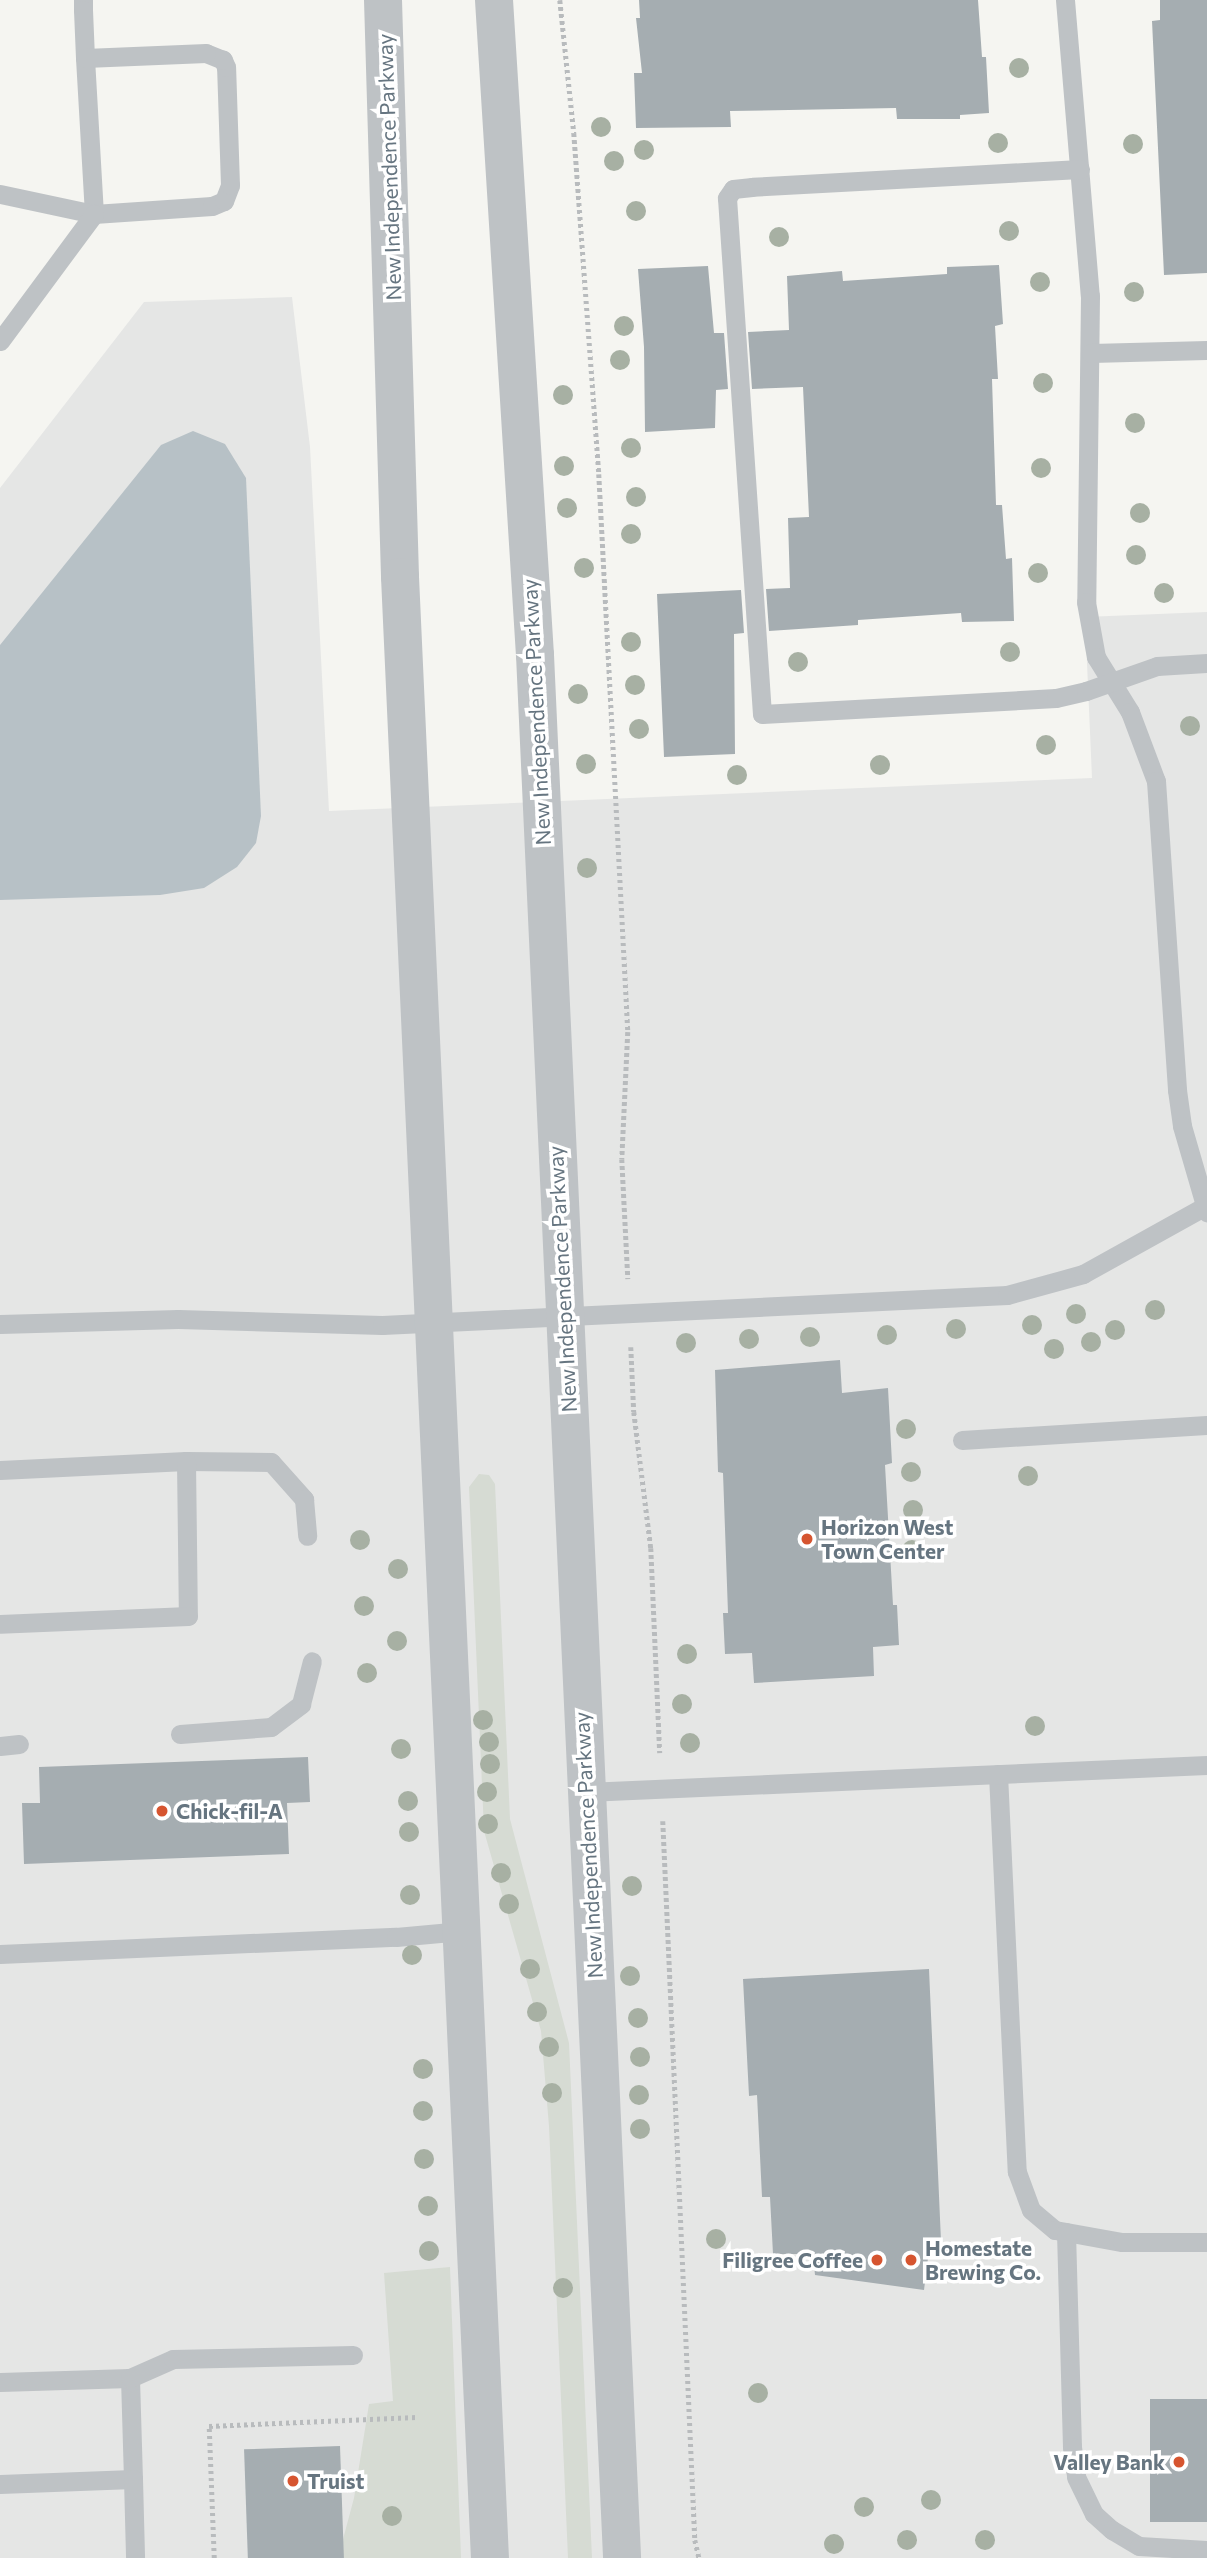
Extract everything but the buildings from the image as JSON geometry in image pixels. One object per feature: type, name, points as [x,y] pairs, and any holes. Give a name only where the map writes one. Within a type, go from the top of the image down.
[{"type":"street","name":"New Independence Parkway","points":[[383,0],[400,577],[490,2558]]},
{"type":"street","name":"New Independence Parkway","points":[[494,0],[535,655],[622,2558]]},
{"type":"lane","points":[[0,341],[94,214],[83,0]]},
{"type":"lane","points":[[0,1324],[178,1319],[382,1325],[1007,1295],[1083,1274],[1206,1207],[1182,1126],[1177,1090],[1156,781],[1141,736],[1096,657],[1086,602],[1091,353],[1080,169],[1065,0]]},
{"type":"lane","points":[[0,194],[94,214],[212,206],[224,201],[230,185],[226,67],[215,54],[85,58]]},
{"type":"lane","points":[[1080,169],[752,187],[733,189],[727,198],[762,714],[1056,698],[1086,691],[1157,666],[1207,663]]},
{"type":"lane","points":[[1091,353],[1207,350]]},
{"type":"lane","points":[[962,1440],[1207,1425]]},
{"type":"lane","points":[[0,1469],[186,1461],[271,1462],[304,1499],[307,1536]]},
{"type":"lane","points":[[0,1624],[188,1616],[186,1461]]},
{"type":"lane","points":[[180,1734],[271,1727],[301,1704],[312,1661]]},
{"type":"lane","points":[[586,1792],[1207,1765]]},
{"type":"lane","points":[[998,1774],[1017,2172],[1031,2210],[1055,2230],[1122,2242],[1207,2242]]},
{"type":"lane","points":[[0,1954],[382,1938],[461,1931]]},
{"type":"lane","points":[[1066,2232],[1072,2447],[1076,2477],[1094,2514],[1112,2530],[1139,2546],[1207,2550]]},
{"type":"lane","points":[[0,2382],[130,2378],[173,2359],[353,2354]]},
{"type":"lane","points":[[130,2378],[135,2558]]},
{"type":"lane","points":[[0,2484],[132,2479]]},
{"type":"path","points":[[214,2558],[209,2426],[417,2417]]},
{"type":"shaded area","points":[[292,297],[310,447],[329,811],[1092,778],[1085,617],[1207,612],[1207,2558],[0,2558],[0,488],[144,302]]},
{"type":"shaded area","points":[[193,431],[225,444],[246,478],[261,816],[256,843],[237,867],[204,888],[160,895],[0,900],[0,645],[161,445]]},
{"type":"shaded area","points":[[479,1474],[489,1475],[495,1484],[510,1819],[569,2043],[592,2558],[568,2558],[549,2126],[541,2031],[484,1831],[469,1487]]},
{"type":"shaded area","points":[[450,2267],[461,2558],[338,2558],[354,2498],[369,2404],[393,2401],[384,2273]]},
{"type":"place","name":"Horizon West Town Center","points":[[807,1539]]},
{"type":"place","name":"Chick-fil-A","points":[[162,1811]]},
{"type":"place","name":"Filigree Coffee","points":[[877,2260]]},
{"type":"place","name":"Homestate Brewing Co.","points":[[911,2260]]},
{"type":"place","name":"Valley Bank","points":[[1179,2462]]},
{"type":"place","name":"Truist","points":[[293,2481]]}]
